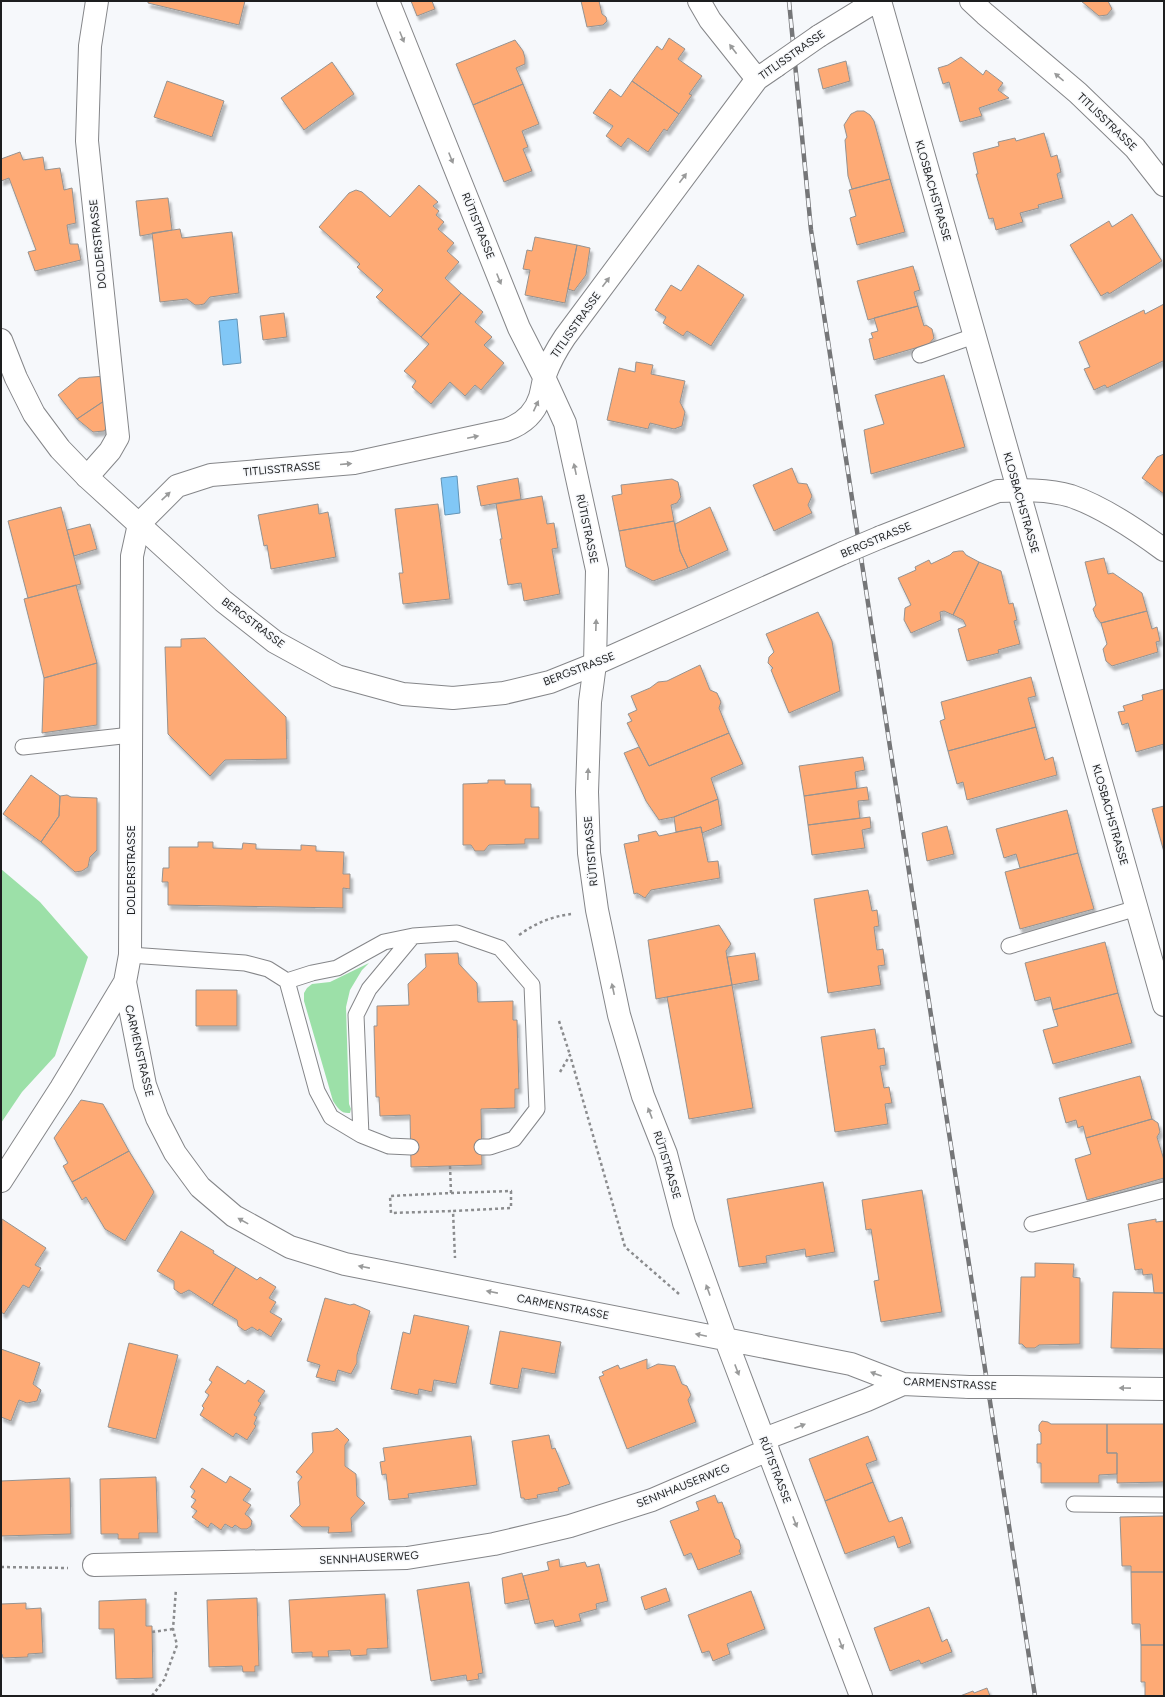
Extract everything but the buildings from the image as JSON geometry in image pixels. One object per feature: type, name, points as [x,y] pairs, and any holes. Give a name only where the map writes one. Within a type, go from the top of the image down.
[{"type":"street","name":"DOLDERSTRASSE","points":[[88,477],[110,451],[118,437],[87,142],[90,46],[97,1]]},
{"type":"street","name":"RÜTISTRASSE","points":[[388,1],[519,328],[565,423],[596,570],[595,664],[590,702],[587,792],[589,853],[597,910],[619,1015],[644,1096],[666,1154],[684,1223],[726,1340],[861,1696]]},
{"type":"street","points":[[699,1],[710,20],[757,79]]},
{"type":"street","name":"TITLISSTRASSE","points":[[140,524],[177,486],[211,475],[354,463],[514,427],[532,415],[540,397],[544,377],[555,352],[565,337],[757,79],[818,36],[876,1]]},
{"type":"street","name":"KLOSBACHSTRASSE","points":[[880,1],[1164,1005]]},
{"type":"street","name":"TITLISSTRASSE","points":[[971,1],[984,14],[1078,93],[1135,148],[1164,185]]},
{"type":"street","name":"BERGSTRASSE","points":[[1,340],[16,378],[34,414],[60,449],[88,477],[223,601],[275,642],[337,676],[403,694],[453,698],[504,693],[550,682],[595,664],[843,553],[998,491],[1018,490],[1047,492],[1069,496],[1087,502],[1144,535],[1164,550]]},
{"type":"street","name":"DOLDERSTRASSE","points":[[1,1181],[62,1088],[124,982],[130,955],[132,556],[140,524]]},
{"type":"street","name":"CARMENSTRASSE","points":[[124,982],[145,1085],[157,1118],[175,1153],[200,1187],[234,1216],[290,1247],[345,1264],[852,1364],[903,1384],[969,1387],[1164,1389]]},
{"type":"street","name":"SENNHAUSERWEG","points":[[94,1565],[407,1558],[494,1544],[570,1526],[652,1500],[766,1445],[903,1384]]},
{"type":"lane","points":[[920,355],[974,336]]},
{"type":"lane","points":[[23,747],[131,735]]},
{"type":"lane","points":[[1009,946],[1137,908]]},
{"type":"lane","points":[[288,981],[312,973],[337,968],[384,942],[412,936],[457,933],[500,948],[532,985],[537,1109],[514,1139],[490,1147],[482,1147]]},
{"type":"lane","points":[[361,1135],[356,1015],[369,989],[412,936]]},
{"type":"lane","points":[[130,955],[245,963],[268,969],[288,981],[317,1091],[330,1117],[361,1135],[389,1146],[411,1147]]},
{"type":"lane","points":[[1032,1224],[1164,1190]]},
{"type":"lane","points":[[1074,1504],[1164,1505]]},
{"type":"path","points":[[535,924],[558,916],[573,914]]},
{"type":"path","points":[[558,1074],[570,1055],[625,1247],[672,1288]]},
{"type":"path","points":[[450,1166],[451,1194]]},
{"type":"path","points":[[511,1191],[511,1208],[453,1211],[390,1213],[390,1196],[511,1191]]},
{"type":"path","points":[[453,1211],[456,1265]]},
{"type":"path","points":[[152,1696],[164,1680],[177,1645],[173,1629],[178,1564]]},
{"type":"path","points":[[1,1567],[85,1568],[94,1565]]},
{"type":"path","points":[[152,1632],[173,1629]]},
{"type":"green space","points":[[1,869],[40,902],[88,957],[55,1056],[22,1092],[1,1123]]},
{"type":"green space","points":[[369,963],[362,970],[350,990],[346,1007],[349,1104],[351,1109],[350,1113],[344,1113],[333,1101],[304,1001],[304,993],[312,984],[330,982]]},
{"type":"water","points":[[237,319],[241,363],[223,365],[219,321]]},
{"type":"water","points":[[457,476],[460,513],[445,515],[441,478]]},
{"type":"railway","points":[[789,1],[811,230],[1035,1696]]}]
